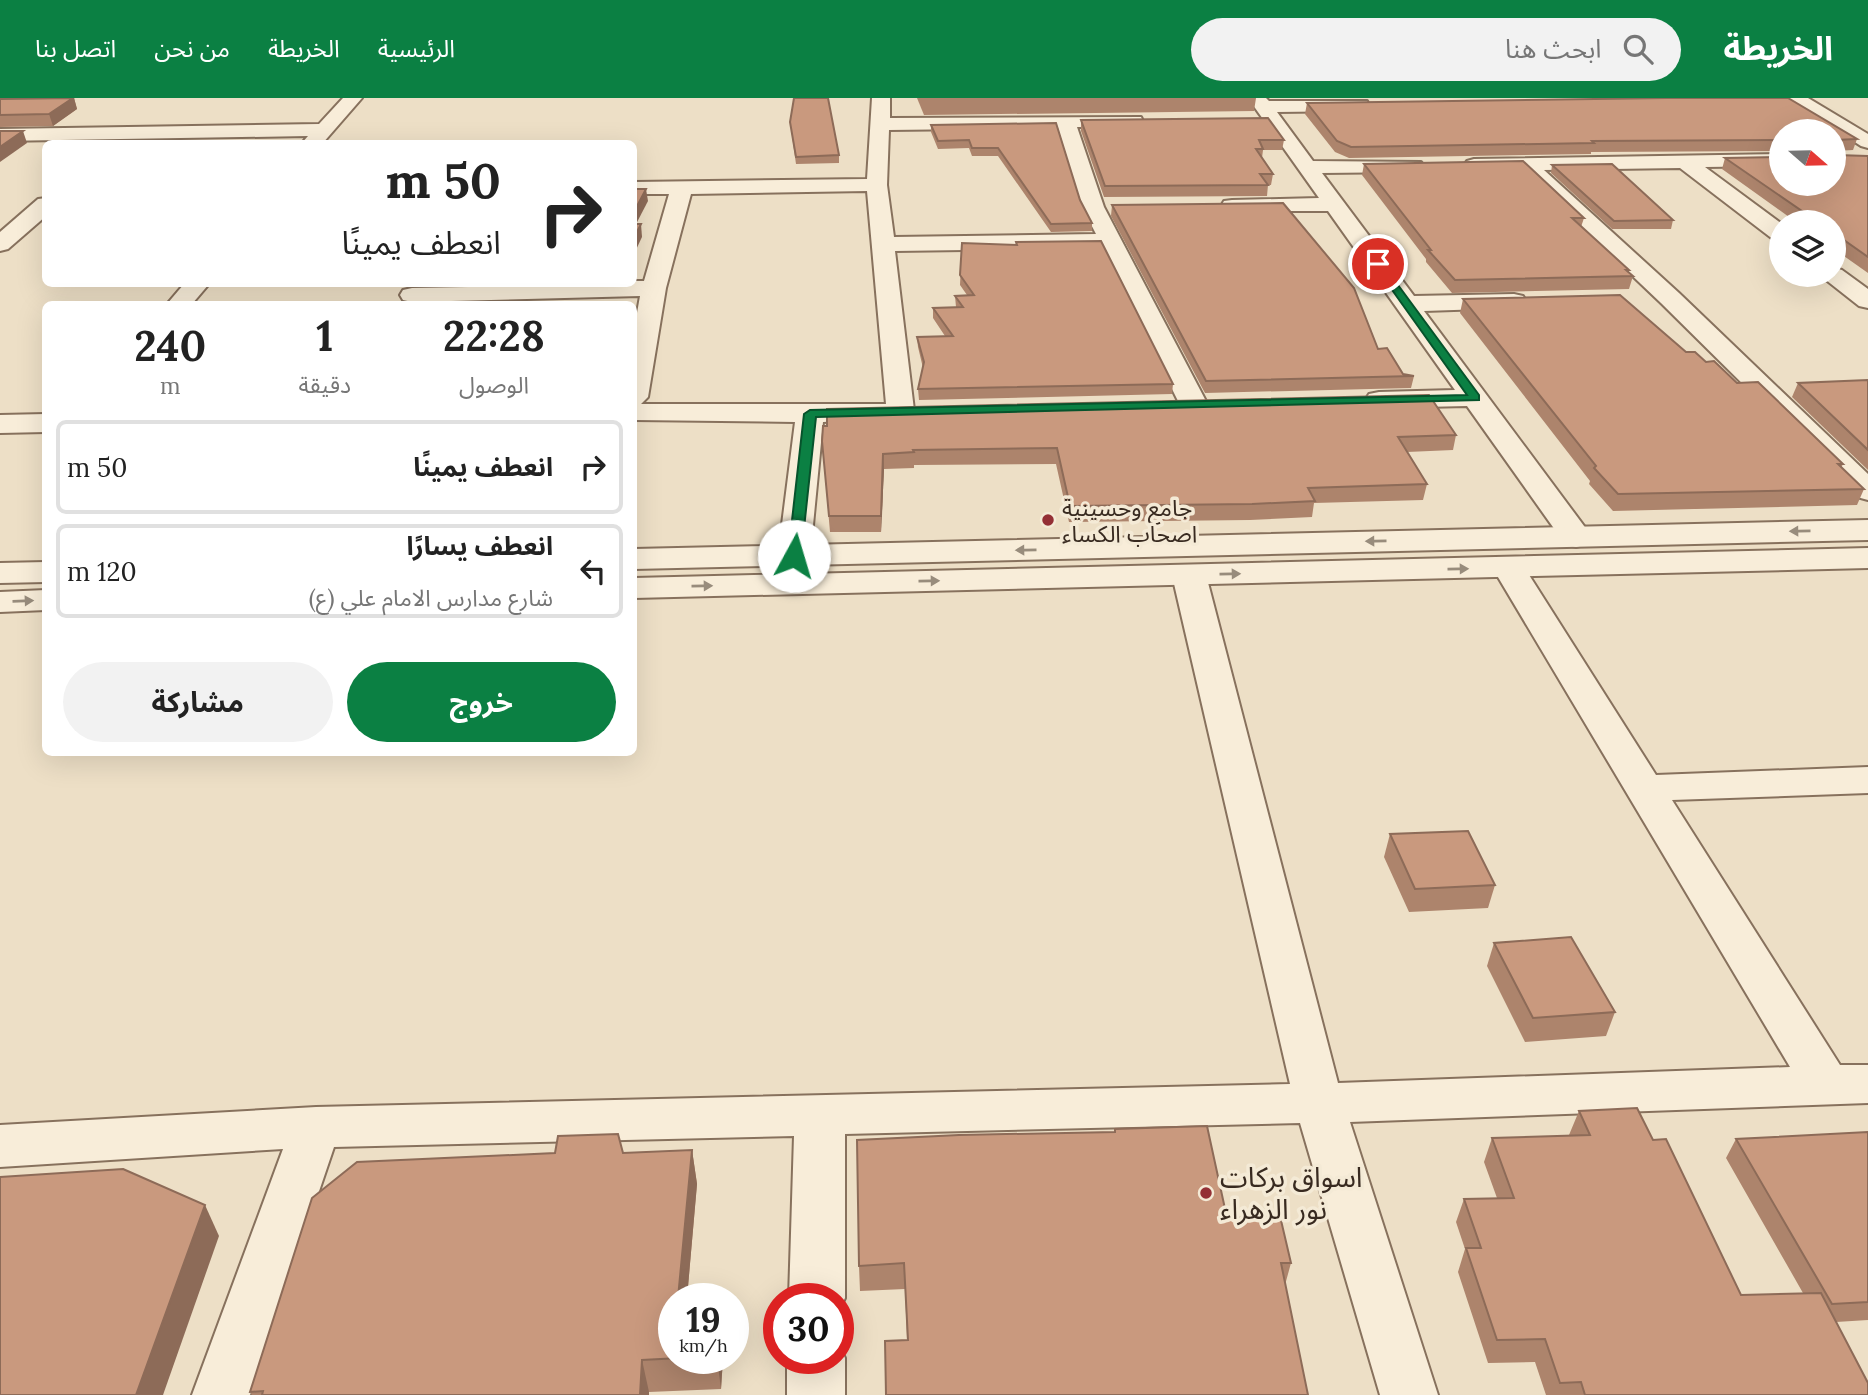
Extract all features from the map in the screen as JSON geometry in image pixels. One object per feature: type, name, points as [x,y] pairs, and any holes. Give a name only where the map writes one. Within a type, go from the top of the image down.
[{"type":"street","points":[[0,135],[121,139],[316,137],[353,98]]},
{"type":"street","points":[[881,98],[877,185],[900,410]]},
{"type":"street","points":[[1824,98],[1868,124]]},
{"type":"street","points":[[1791,99],[1864,153]]},
{"type":"street","points":[[1259,111],[1383,105]]},
{"type":"street","points":[[1259,111],[1308,167],[1576,537]]},
{"type":"street","points":[[1065,121],[1093,207],[1207,404],[1166,405]]},
{"type":"street","points":[[878,124],[1148,121]]},
{"type":"street","points":[[1458,165],[1769,160]]},
{"type":"street","points":[[1685,162],[1769,225]]},
{"type":"street","points":[[1527,164],[1670,298],[1759,388],[1868,491]]},
{"type":"street","points":[[1308,167],[1431,166]]},
{"type":"street","points":[[637,188],[877,185]]},
{"type":"street","points":[[637,380],[653,288],[682,187]]},
{"type":"street","points":[[1213,206],[1334,204]]},
{"type":"street","points":[[2,242],[42,207]]},
{"type":"street","points":[[1093,207],[1120,207]]},
{"type":"street","points":[[2,242],[32,240]]},
{"type":"street","points":[[883,244],[1110,240]]},
{"type":"street","points":[[1846,284],[1868,301]]},
{"type":"street","points":[[181,301],[194,287]]},
{"type":"street","points":[[413,294],[653,288]]},
{"type":"street","points":[[1642,299],[1670,298]]},
{"type":"street","points":[[1408,304],[1532,301]]},
{"type":"street","points":[[1759,388],[1800,387]]},
{"type":"street","points":[[1355,401],[1475,398]]},
{"type":"street","points":[[637,412],[810,414],[928,409]]},
{"type":"street","points":[[794,556],[810,414]]},
{"type":"street","points":[[0,424],[42,423]]},
{"type":"street","points":[[637,559],[1868,530]]},
{"type":"street","points":[[637,588],[1868,558]]},
{"type":"street","points":[[1508,567],[1642,788],[1847,1085]]},
{"type":"street","points":[[0,573],[42,572]]},
{"type":"street","points":[[1189,575],[1319,1103],[1409,1395]]},
{"type":"street","points":[[0,602],[42,600]]},
{"type":"street","points":[[1642,788],[1868,780]]},
{"type":"street","points":[[0,1146],[316,1127],[1319,1103],[1847,1085]]},
{"type":"street","points":[[817,1283],[820,1116]]},
{"type":"street","points":[[221,1395],[316,1127]]},
{"type":"street","points":[[816,1374],[816,1395]]},
{"type":"building","points":[[73,98],[49,114],[0,115],[0,99]]},
{"type":"building","points":[[794,98],[828,98],[839,155],[796,157],[790,122]]},
{"type":"building","points":[[1788,98],[1823,119],[1769,119],[1769,140],[1351,147],[1337,141],[1307,103]]},
{"type":"building","points":[[1268,118],[1284,140],[1259,140],[1263,149],[1256,149],[1273,174],[1260,174],[1268,185],[1105,186],[1081,120]]},
{"type":"building","points":[[1056,123],[1080,200],[1092,223],[1051,224],[998,148],[972,148],[969,140],[938,141],[931,125]]},
{"type":"building","points":[[0,131],[23,131],[0,147]]},
{"type":"building","points":[[1846,132],[1857,139],[1846,140]]},
{"type":"building","points":[[1846,155],[1868,156],[1868,257],[1846,241],[1846,210],[1801,210],[1780,196],[1846,196]]},
{"type":"building","points":[[1769,157],[1769,188],[1725,158]]},
{"type":"building","points":[[1523,161],[1584,218],[1572,218],[1633,276],[1455,280],[1428,250],[1431,250],[1364,164]]},
{"type":"building","points":[[1612,164],[1673,220],[1614,221],[1552,165]]},
{"type":"building","points":[[637,189],[646,189],[637,206]]},
{"type":"building","points":[[1283,203],[1354,288],[1378,349],[1387,348],[1403,374],[1414,376],[1206,381],[1112,205]]},
{"type":"building","points":[[1101,241],[1173,384],[918,389],[924,362],[917,337],[953,336],[933,308],[963,307],[955,296],[974,295],[960,275],[962,243],[1017,245],[1016,242]]},
{"type":"building","points":[[1620,295],[1686,352],[1695,352],[1706,362],[1714,361],[1737,383],[1758,382],[1843,464],[1838,464],[1864,489],[1618,494],[1594,468],[1596,466],[1463,299]]},
{"type":"building","points":[[1868,380],[1868,450],[1798,383]]},
{"type":"building","points":[[1429,395],[1456,435],[1398,437],[1427,484],[1308,488],[1315,501],[1070,506],[1057,448],[913,450],[914,452],[883,454],[881,516],[829,516],[822,441],[823,426],[827,426],[827,409]]},
{"type":"building","points":[[1468,831],[1495,885],[1415,889],[1390,834]]},
{"type":"building","points":[[1571,937],[1615,1012],[1533,1018],[1494,943]]},
{"type":"building","points":[[1637,1108],[1653,1140],[1666,1139],[1741,1295],[1821,1293],[1868,1383],[1868,1395],[1585,1395],[1581,1382],[1560,1383],[1545,1339],[1497,1340],[1466,1248],[1481,1248],[1464,1199],[1514,1198],[1492,1138],[1590,1135],[1579,1111]]},
{"type":"building","points":[[1207,1126],[1227,1218],[1280,1216],[1291,1263],[1281,1263],[1308,1395],[886,1395],[885,1341],[908,1340],[904,1263],[859,1266],[857,1140],[1115,1132],[1115,1129]]},
{"type":"building","points":[[1868,1132],[1868,1302],[1832,1304],[1736,1139]]},
{"type":"building","points":[[618,1134],[623,1153],[692,1150],[679,1283],[658,1283],[658,1359],[642,1360],[640,1395],[262,1395],[263,1391],[250,1392],[312,1198],[357,1162],[555,1153],[558,1136]]},
{"type":"building","points":[[123,1169],[205,1205],[136,1395],[0,1395],[0,1177]]},
{"type":"place","name":"جامع وحسينية اصحاب الكساء","points":[[1048,520]]},
{"type":"place","name":"اسواق بركات نور الزهراء","points":[[1206,1193]]},
{"type":"route","points":[[794,556],[810,414],[1475,398],[1378,264]]}]
